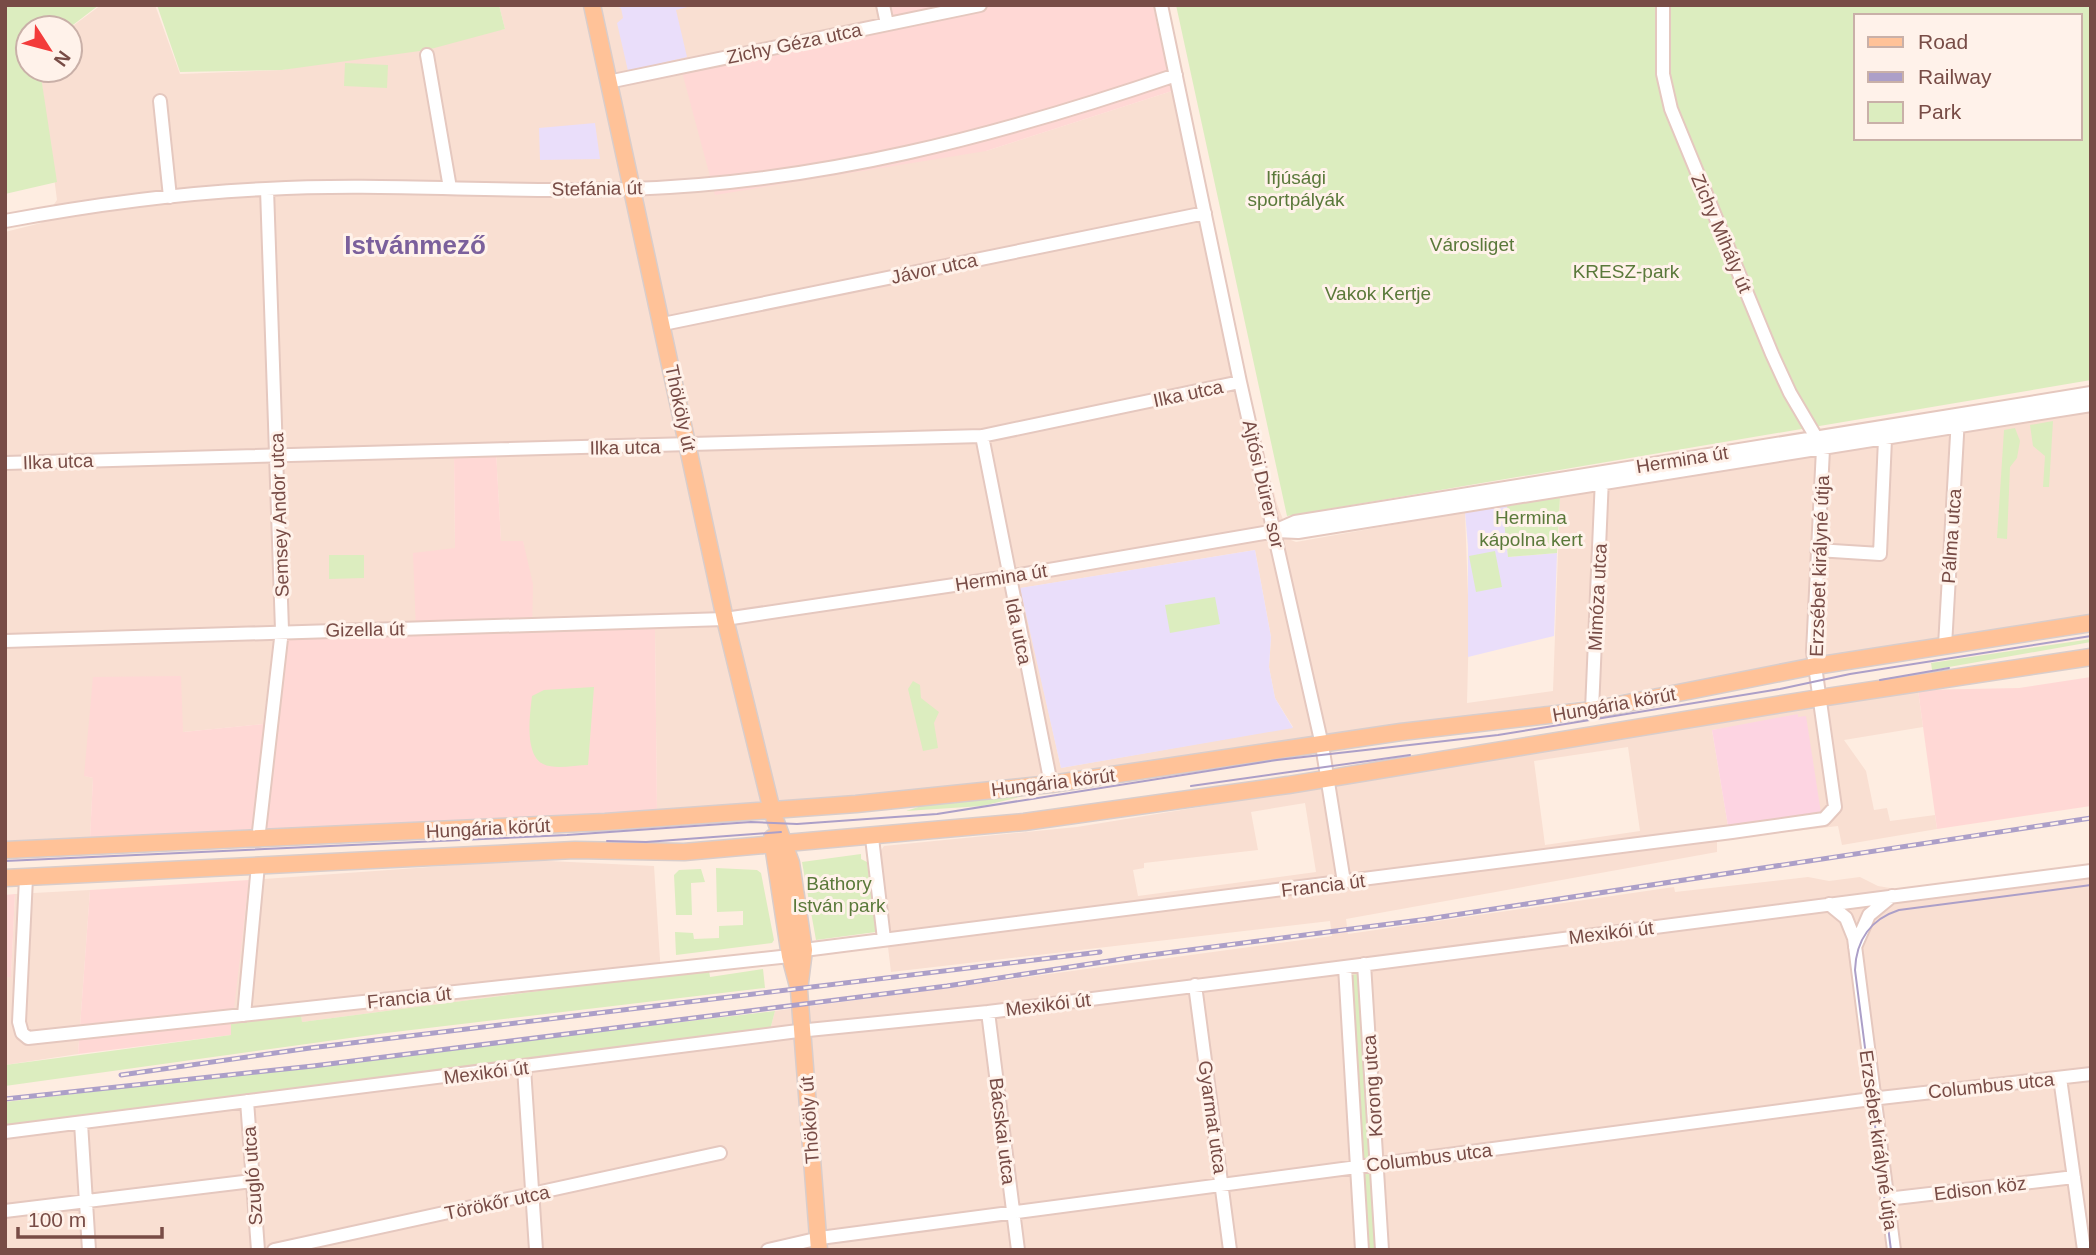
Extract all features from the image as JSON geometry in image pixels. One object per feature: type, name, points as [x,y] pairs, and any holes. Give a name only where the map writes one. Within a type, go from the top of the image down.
[{"type":"main road","name":"Thököly út","points":[[592,5],[725,619],[780,840],[797,953],[818,1244]]},
{"type":"main road","name":"Hungária körút","points":[[5,850],[258,840],[772,811],[1051,784],[1401,732],[1592,710],[1815,666],[2091,623]]},
{"type":"main road","name":"Hungária körút","points":[[5,878],[575,850],[684,852],[780,840],[872,838],[1110,812],[2091,657]]},
{"type":"main road","points":[[780,840],[789,820],[856,804]]},
{"type":"street","points":[[883,5],[887,24]]},
{"type":"street","name":"Zichy Géza utca","points":[[608,82],[980,5]]},
{"type":"street","name":"Ajtósi Dürer sor","points":[[1161,5],[1240,382],[1276,531],[1322,744],[1344,882]]},
{"type":"street","name":"Zichy Mihály út","points":[[1663,5],[1662,61],[1671,109],[1772,354],[1790,393],[1820,443]]},
{"type":"street","points":[[427,55],[450,188]]},
{"type":"street","name":"Stefánia út","points":[[5,221],[66,210],[170,197],[267,189],[633,190],[777,176],[882,160],[1030,123],[1177,75]]},
{"type":"street","points":[[160,102],[170,197]]},
{"type":"street","name":"Semsey Andor utca","points":[[258,840],[282,630],[267,189]]},
{"type":"street","name":"Jávor utca","points":[[663,324],[1205,213]]},
{"type":"street","name":"Ilka utca","points":[[5,463],[982,436],[1240,382]]},
{"type":"street","name":"Hermina út","points":[[725,619],[1008,577],[1276,531],[1296,522],[1820,443],[1958,420],[2091,393]]},
{"type":"street","name":"Hermina út","points":[[1820,443],[1885,439],[1958,420],[2091,405]]},
{"type":"street","name":"Pálma utca","points":[[1945,646],[1958,420]]},
{"type":"street","name":"Ida utca","points":[[982,436],[1051,784]]},
{"type":"street","points":[[1817,550],[1880,554],[1885,439]]},
{"type":"street","name":"Erzsébet királyné útja","points":[[1820,443],[1815,666],[1835,807]]},
{"type":"street","name":"Mimóza utca","points":[[1592,710],[1602,477]]},
{"type":"street","name":"Gizella út","points":[[5,641],[282,630],[725,619]]},
{"type":"street","name":"Francia út","points":[[26,878],[19,1022],[22,1033],[28,1038],[797,953],[884,939],[1824,819],[1835,807]]},
{"type":"street","points":[[872,838],[884,939]]},
{"type":"street","points":[[244,1015],[258,865]]},
{"type":"street","name":"Mexikói út","points":[[5,1132],[802,1031],[988,1012],[2091,871]]},
{"type":"street","points":[[1854,948],[1869,915],[1892,896]]},
{"type":"street","name":"Erzsébet királyné útja","points":[[1829,904],[1846,918],[1854,948],[1894,1250]]},
{"type":"street","name":"Korong utca","points":[[1364,964],[1382,1250]]},
{"type":"street","name":"Korong utca","points":[[1345,967],[1362,1250]]},
{"type":"street","name":"Gyarmat utca","points":[[1195,985],[1230,1250]]},
{"type":"street","name":"Bácskai utca","points":[[988,1012],[1018,1250]]},
{"type":"street","points":[[524,1068],[536,1250]]},
{"type":"street","name":"Columbus utca","points":[[768,1250],[1013,1212],[1357,1166],[1873,1098],[2091,1074]]},
{"type":"street","points":[[2060,1078],[2084,1250]]},
{"type":"street","name":"Szugló utca","points":[[247,1101],[258,1250]]},
{"type":"street","points":[[80,1122],[89,1250]]},
{"type":"street","name":"Törökőr utca","points":[[274,1250],[720,1153]]},
{"type":"street","name":"Edison köz","points":[[1887,1199],[2074,1177]]},
{"type":"street","points":[[5,1210],[252,1181]]},
{"type":"shaded area","points":[[101,5],[155,5],[180,74],[282,70],[505,29],[499,5],[888,5],[986,151],[1172,91],[1277,504],[1291,540],[1296,542],[1465,512],[1469,624],[1467,703],[1553,691],[1560,497],[2091,410],[2091,615],[1823,658],[1590,700],[1317,736],[1056,776],[779,804],[657,811],[655,627],[532,631],[523,541],[501,542],[496,451],[454,453],[455,549],[416,632],[275,634],[263,724],[183,732],[85,776],[93,778],[90,838],[5,841],[5,232],[41,223],[57,200],[42,84],[84,84],[84,18]],"holes":[[[1255,550],[1271,637],[1269,667],[1275,698],[1293,727],[1061,768],[1021,588]]]},
{"type":"shaded area","points":[[613,5],[695,5],[676,10],[687,57],[628,71],[617,23],[623,18],[621,8]]},
{"type":"shaded area","points":[[888,5],[1153,5],[1172,91],[986,151],[715,195],[682,72],[892,29]]},
{"type":"shaded area","points":[[595,123],[600,159],[540,160],[539,128]]},
{"type":"shaded area","points":[[496,450],[501,541],[523,541],[533,584],[532,631],[655,627],[657,811],[90,838],[93,778],[84,776],[93,677],[181,676],[183,732],[263,724],[275,634],[416,631],[413,553],[455,548],[454,453]]},
{"type":"shaded area","points":[[1507,506],[1508,512],[1504,513],[1508,557],[1557,553],[1554,636],[1468,657],[1468,547],[1465,512]]},
{"type":"shaded area","points":[[1255,550],[1271,637],[1269,667],[1275,698],[1293,728],[1061,768],[1020,588]]},
{"type":"shaded area","points":[[2091,677],[2091,806],[1937,829],[1918,690],[2019,688]]},
{"type":"shaded area","points":[[1918,690],[1923,727],[1844,740],[1866,771],[1874,810],[1887,808],[1890,821],[1935,815],[1937,829],[1842,845],[1838,826],[1717,840],[1717,852],[1346,919],[1348,934],[1674,887],[1675,892],[1808,877],[1829,881],[1860,877],[1878,886],[1896,889],[2091,866],[2091,1250],[5,1250],[5,1125],[770,1030],[775,1011],[1332,936],[1330,921],[891,972],[877,856],[884,846],[1077,827]],"holes":[[[1798,717],[1728,826],[1712,730]],[[1628,747],[1640,831],[1545,845],[1534,761]],[[1305,803],[1316,872],[1138,896],[1133,870],[1144,868],[1144,863],[1258,850],[1251,812]]]},
{"type":"shaded area","points":[[1798,714],[1798,717],[1806,716],[1821,813],[1728,826],[1712,730]]},
{"type":"shaded area","points":[[528,860],[654,866],[661,975],[302,1022],[301,1013],[231,1024],[249,880]]},
{"type":"shaded area","points":[[249,880],[231,1035],[78,1054],[90,890]]},
{"type":"shaded area","points":[[90,890],[78,1054],[5,1065],[5,977],[11,976],[15,894]]},
{"type":"shaded area","points":[[15,894],[11,977],[5,977],[5,895]]},
{"type":"green space","points":[[5,5],[99,5],[84,16],[84,14],[14,14],[14,84],[42,84],[57,182],[5,194]]},
{"type":"green space","points":[[157,5],[499,5],[505,29],[427,50],[282,70],[180,72]]},
{"type":"green space","name":"Városliget","points":[[1176,5],[2091,5],[2091,380],[1287,516]]},
{"type":"green space","points":[[345,63],[388,65],[387,88],[344,86]]},
{"type":"green space","points":[[2053,421],[2049,487],[2043,487],[2045,456],[2033,446],[2030,425]]},
{"type":"green space","points":[[2015,428],[2020,441],[2017,458],[2010,467],[2007,539],[1997,538],[2004,430]]},
{"type":"green space","name":"Hermina kápolna kert","points":[[1560,497],[1557,553],[1508,557],[1503,513],[1508,512],[1507,506]]},
{"type":"green space","points":[[1495,551],[1502,587],[1476,592],[1469,556]]},
{"type":"green space","points":[[329,555],[364,555],[364,578],[329,579]]},
{"type":"green space","points":[[1215,597],[1220,624],[1170,633],[1165,605]]},
{"type":"green space","points":[[2091,639],[2091,642],[1932,670],[1931,663]]},
{"type":"green space","points":[[913,681],[920,685],[921,698],[939,712],[934,723],[938,748],[923,751],[908,689]]},
{"type":"green space","points":[[594,687],[588,765],[559,767],[543,764],[533,752],[531,743],[532,696],[544,690]]},
{"type":"green space","points":[[1028,795],[982,806],[906,811],[937,801]]},
{"type":"green space","name":"Báthory István park","points":[[861,854],[861,859],[867,862],[876,932],[816,940],[802,862]]},
{"type":"green space","points":[[716,868],[757,870],[761,873],[774,940],[772,943],[676,955],[675,932],[693,933],[694,939],[719,938],[719,926],[743,925],[743,911],[717,912]]},
{"type":"green space","points":[[701,869],[705,882],[691,883],[692,915],[676,915],[674,875],[679,870]]},
{"type":"green space","points":[[763,969],[765,988],[386,1033],[5,1086],[5,1065],[231,1035],[231,1024],[301,1013],[302,1022],[661,975],[709,970],[710,977]]},
{"type":"green space","points":[[1362,974],[1379,1250],[1366,1250],[1348,975]]},
{"type":"green space","points":[[775,1011],[770,1030],[5,1125],[5,1102]]},
{"type":"tram line","points":[[5,861],[567,835],[751,822],[797,824],[937,814],[1277,760],[1498,735],[1780,689],[1850,674],[2091,636]]},
{"type":"tram line","points":[[1880,680],[1949,668]]},
{"type":"tram line","points":[[1191,786],[1410,755]]},
{"type":"tram line","points":[[607,841],[646,842],[781,832]]},
{"type":"tram line","points":[[1891,1250],[1855,970],[1862,940],[1880,919],[1899,910],[2091,885]]},
{"type":"railway","points":[[5,1099],[313,1066],[947,986],[1135,957],[1428,919],[2091,818]]},
{"type":"railway","points":[[121,1075],[310,1048],[1100,952]]},
{"type":"district","name":"Istvánmező","points":[[415,245]]},
{"type":"park label","name":"Ifjúsági sportpályák","points":[[1296,188]]},
{"type":"park label","name":"KRESZ-park","points":[[1626,271]]},
{"type":"park label","name":"Vakok Kertje","points":[[1378,293]]}]
